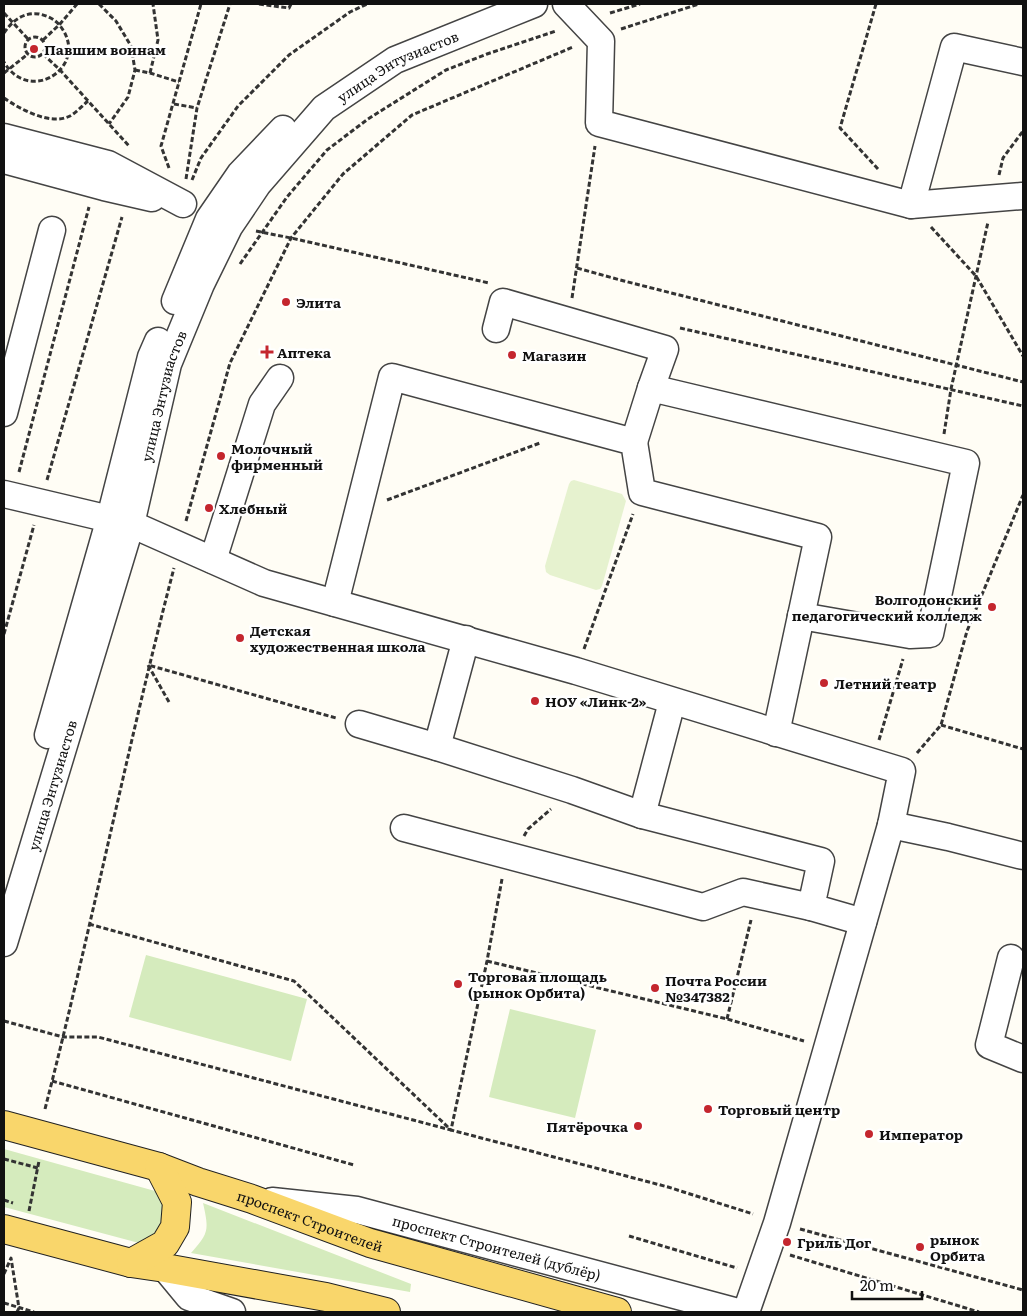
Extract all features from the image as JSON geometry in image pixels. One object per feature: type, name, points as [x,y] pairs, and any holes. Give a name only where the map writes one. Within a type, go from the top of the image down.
[{"type":"main road","name":"проспект Строителей","points":[[4,1125],[39,1147],[159,1167],[252,1199],[370,1244],[618,1312]]},
{"type":"main road","points":[[131,1263],[165,1244],[176,1227],[177,1202],[159,1167]]},
{"type":"main road","points":[[4,1229],[131,1263],[326,1297],[386,1312]]},
{"type":"street","points":[[4,891],[120,521],[151,357],[209,219],[240,174],[316,95],[394,42],[486,4]]},
{"type":"street","name":"улица Энтузиастов","points":[[4,943],[120,521],[168,364],[201,284],[229,227],[258,184],[324,108],[395,60],[534,4]]},
{"type":"street","points":[[583,21],[601,41],[599,123],[911,205],[1022,196]]},
{"type":"street","points":[[911,205],[954,47],[1023,62]]},
{"type":"street","points":[[4,137],[108,164],[182,204]]},
{"type":"street","points":[[4,160],[95,185],[182,204]]},
{"type":"street","points":[[4,413],[52,230]]},
{"type":"street","points":[[496,329],[503,302],[664,349],[634,442],[642,492],[818,537],[776,733]]},
{"type":"street","points":[[335,603],[392,377],[634,442]]},
{"type":"street","points":[[213,560],[262,404],[280,378]]},
{"type":"street","points":[[651,388],[966,463],[930,634],[910,635],[801,616]]},
{"type":"street","points":[[8,495],[120,521],[264,583],[576,671],[902,771],[891,825],[777,1223],[746,1312]]},
{"type":"street","points":[[437,747],[466,639]]},
{"type":"street","points":[[642,815],[672,702]]},
{"type":"street","points":[[359,724],[572,790],[642,815],[821,861],[811,907]]},
{"type":"street","points":[[891,825],[1023,856]]},
{"type":"street","points":[[404,828],[703,907],[743,892],[811,907],[863,922]]},
{"type":"street","points":[[1011,958],[989,1045],[1023,1058]]},
{"type":"street","name":"проспект Строителей (дублёр)","points":[[252,1199],[357,1210],[738,1312]]},
{"type":"street","points":[[165,1268],[189,1297],[232,1312]]},
{"type":"path","points":[[42,40],[60,24],[77,4]]},
{"type":"path","points":[[101,4],[116,21],[131,46],[135,70],[128,97],[109,124]]},
{"type":"path","points":[[150,73],[158,40],[153,4]]},
{"type":"path","points":[[182,204],[161,146],[201,4]]},
{"type":"path","points":[[182,204],[197,108],[230,4]]},
{"type":"path","points":[[259,4],[289,8],[291,4]]},
{"type":"path","points":[[182,204],[201,158],[238,106],[289,55],[350,12],[367,4]]},
{"type":"path","points":[[236,272],[287,197],[327,150],[368,118],[446,70],[583,21],[699,4]]},
{"type":"path","points":[[4,14],[28,39]]},
{"type":"path","points":[[4,33],[12,22],[23,16],[42,15],[54,19],[60,24],[66,35],[69,48],[67,60],[60,70],[53,76],[39,82],[27,82],[16,77],[8,70],[4,62]]},
{"type":"path","points":[[36,36],[42,40],[45,47],[43,54],[35,57],[28,54],[25,46],[28,39],[36,36]]},
{"type":"path","points":[[4,73],[28,54]]},
{"type":"path","points":[[43,54],[136,153]]},
{"type":"path","points":[[135,70],[179,82]]},
{"type":"path","points":[[4,98],[21,110],[52,120],[70,116],[88,101]]},
{"type":"path","points":[[174,104],[197,108]]},
{"type":"path","points":[[572,301],[599,123]]},
{"type":"path","points":[[940,457],[957,365],[1002,158],[1023,130]]},
{"type":"path","points":[[8,495],[95,185]]},
{"type":"path","points":[[4,634],[117,232],[130,193]]},
{"type":"path","points":[[577,268],[624,282],[1023,382]]},
{"type":"path","points":[[358,511],[583,428]]},
{"type":"path","points":[[576,671],[642,492]]},
{"type":"path","points":[[902,771],[941,725],[967,631],[1023,495]]},
{"type":"path","points":[[872,762],[910,635]]},
{"type":"path","points":[[169,702],[148,666],[359,724]]},
{"type":"path","points":[[941,725],[1023,749]]},
{"type":"path","points":[[451,1130],[487,961],[502,877],[528,829]]},
{"type":"path","points":[[727,1019],[757,896]]},
{"type":"path","points":[[89,924],[294,981],[451,1130]]},
{"type":"path","points":[[487,961],[727,1019],[827,1047]]},
{"type":"path","points":[[4,1021],[63,1038],[98,1037],[668,1187],[777,1223],[1023,1290]]},
{"type":"path","points":[[29,1214],[38,1168],[39,1147],[63,1038]]},
{"type":"path","points":[[52,1081],[354,1165]]},
{"type":"path","points":[[4,1159],[38,1168]]},
{"type":"path","points":[[629,1236],[759,1275]]},
{"type":"path","points":[[768,1248],[979,1312]]},
{"type":"path","points":[[4,1274],[11,1258],[18,1310]]},
{"type":"path","points":[[4,1303],[18,1310],[34,1312]]},
{"type":"green space","points":[[574,480],[622,494],[626,501],[602,586],[596,590],[546,572],[545,566],[569,484]]},
{"type":"green space","points":[[146,955],[307,999],[291,1061],[129,1017]]},
{"type":"green space","points":[[510,1009],[596,1030],[575,1118],[489,1097]]},
{"type":"green space","points":[[4,1149],[155,1191],[164,1201],[166,1212],[159,1232],[149,1241],[139,1243],[4,1207]]},
{"type":"green space","points":[[203,1203],[411,1284],[410,1292],[191,1253],[201,1241],[206,1231],[207,1225]]},
{"type":"place","name":"Павшим воинам","points":[[34,49]]},
{"type":"place","name":"Элита","points":[[286,302]]},
{"type":"place","name":"Аптека","points":[[267,352]]},
{"type":"place","name":"Магазин","points":[[512,355]]},
{"type":"place","name":"Молочный фирменный","points":[[221,456]]},
{"type":"place","name":"Хлебный","points":[[209,508]]},
{"type":"place","name":"Волгодонский педагогический колледж","points":[[992,607]]},
{"type":"place","name":"Детская художественная школа","points":[[240,638]]},
{"type":"place","name":"Летний театр","points":[[824,683]]},
{"type":"place","name":"НОУ «Линк-2»","points":[[535,701]]},
{"type":"place","name":"Торговая площадь (рынок Орбита)","points":[[458,984]]},
{"type":"place","name":"Почта России №347382","points":[[655,988]]},
{"type":"place","name":"Торговый центр","points":[[708,1109]]},
{"type":"place","name":"Пятёрочка","points":[[638,1126]]},
{"type":"place","name":"Император","points":[[869,1134]]},
{"type":"place","name":"Гриль Дог","points":[[787,1242]]},
{"type":"place","name":"рынок Орбита","points":[[920,1247]]}]
